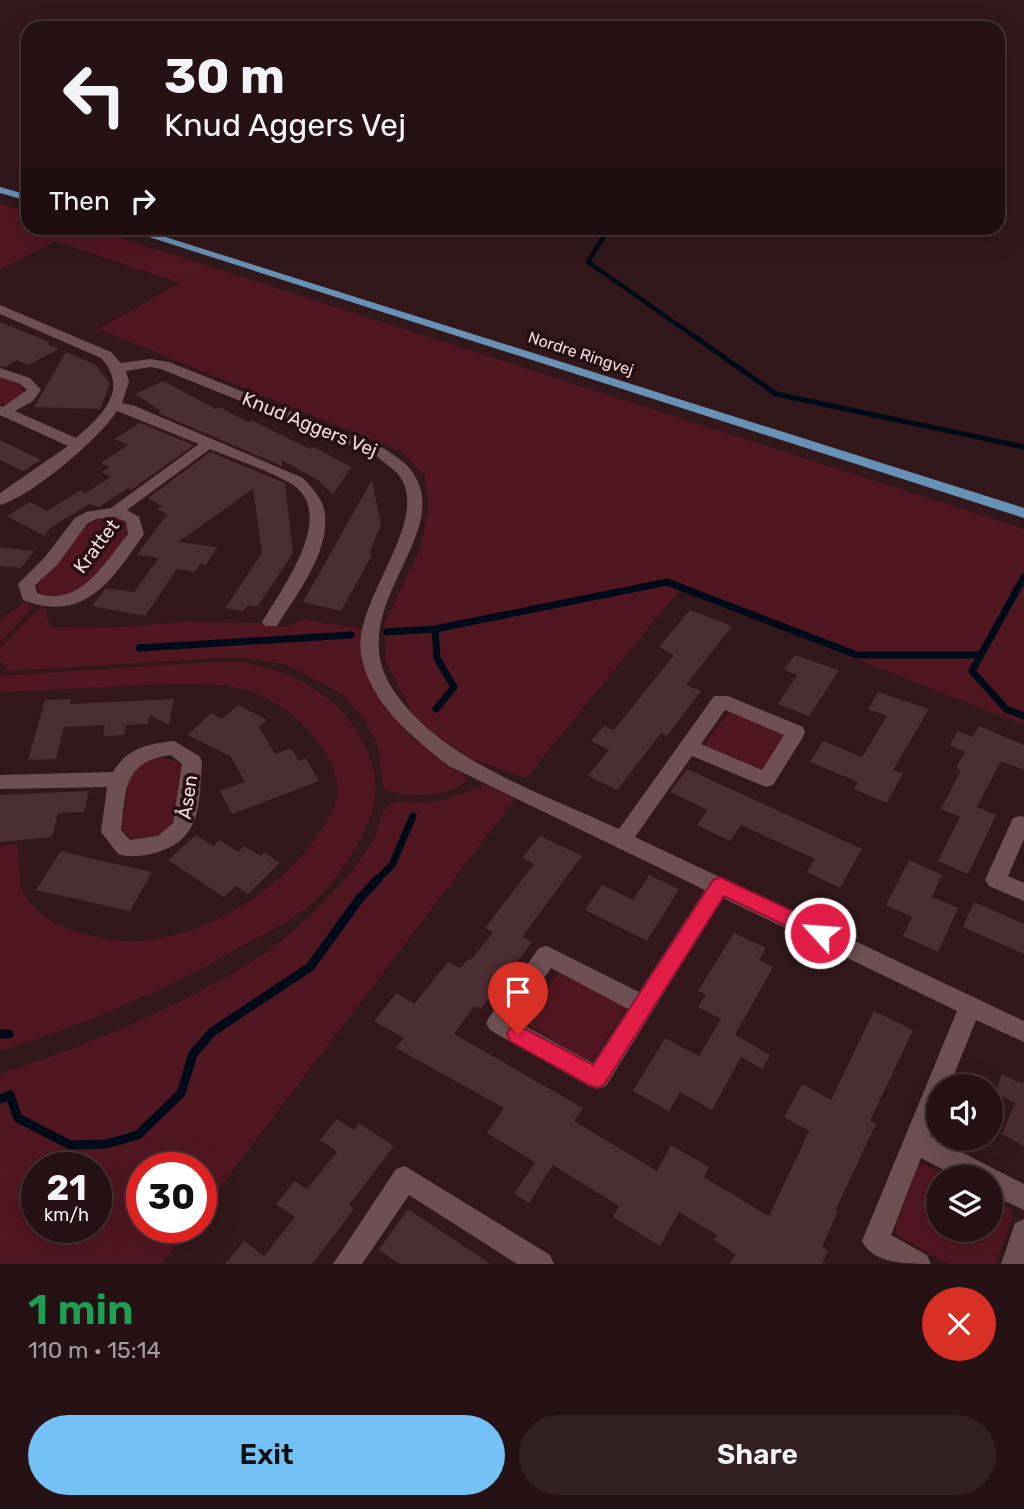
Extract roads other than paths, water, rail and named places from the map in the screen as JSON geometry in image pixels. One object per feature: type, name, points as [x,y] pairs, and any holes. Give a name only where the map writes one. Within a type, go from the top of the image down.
[{"type":"main road","points":[[0,190],[21,196]]},
{"type":"main road","name":"Nordre Ringvej","points":[[149,235],[1024,513]]},
{"type":"street","points":[[0,309],[106,355],[117,368],[122,382],[113,406],[77,444],[41,474],[0,500]]},
{"type":"street","name":"Knud Aggers Vej","points":[[117,368],[150,363],[163,365],[362,445],[400,466],[412,483],[415,503],[409,536],[373,613],[369,634],[374,668],[381,683],[409,723],[456,761],[1024,1032]]},
{"type":"street","points":[[0,372],[25,382],[34,390],[28,398],[2,411]]},
{"type":"street","points":[[113,406],[130,409],[298,481],[312,493],[318,511],[313,549],[271,622]]},
{"type":"street","points":[[2,411],[77,444]]},
{"type":"street","name":"Krattet","points":[[115,512],[133,518],[137,523],[136,534],[88,592],[75,600],[52,604],[29,596],[26,584],[51,561],[81,521],[92,515],[115,512],[209,443]]},
{"type":"street","points":[[623,839],[688,746],[721,701],[796,732],[766,780],[688,746]]},
{"type":"street","name":"Åsen","points":[[174,748],[192,761],[186,823],[175,838],[151,848],[125,848],[111,832],[117,779],[130,758],[152,749],[174,748]]},
{"type":"street","points":[[0,782],[117,779]]},
{"type":"street","points":[[1024,825],[1020,824],[996,880],[1024,892]]},
{"type":"street","points":[[643,1005],[547,955],[498,1023],[597,1078],[720,885]]},
{"type":"street","points":[[918,1264],[875,1241],[970,1006]]},
{"type":"street","points":[[915,1142],[960,1165]]},
{"type":"street","points":[[346,1264],[405,1178],[541,1264]]},
{"type":"street","points":[[1003,1186],[1024,1197]]},
{"type":"street","points":[[1014,1264],[1024,1232]]},
{"type":"waterway","points":[[605,235],[588,262],[698,339]]},
{"type":"waterway","points":[[695,337],[776,394],[1024,447]]},
{"type":"waterway","points":[[1024,577],[972,671],[1006,709],[1024,716]]},
{"type":"waterway","points":[[435,629],[667,582],[857,655],[980,655]]},
{"type":"waterway","points":[[387,632],[435,629]]},
{"type":"waterway","points":[[435,629],[437,658],[454,687],[436,709]]},
{"type":"waterway","points":[[139,648],[351,635]]},
{"type":"waterway","points":[[378,879],[392,865],[413,816]]},
{"type":"waterway","points":[[0,1099],[10,1095],[18,1118],[70,1145],[106,1144],[138,1135],[181,1093],[193,1054],[212,1032],[310,967],[360,898],[378,879]]},
{"type":"waterway","points":[[0,1034],[9,1034]]}]
